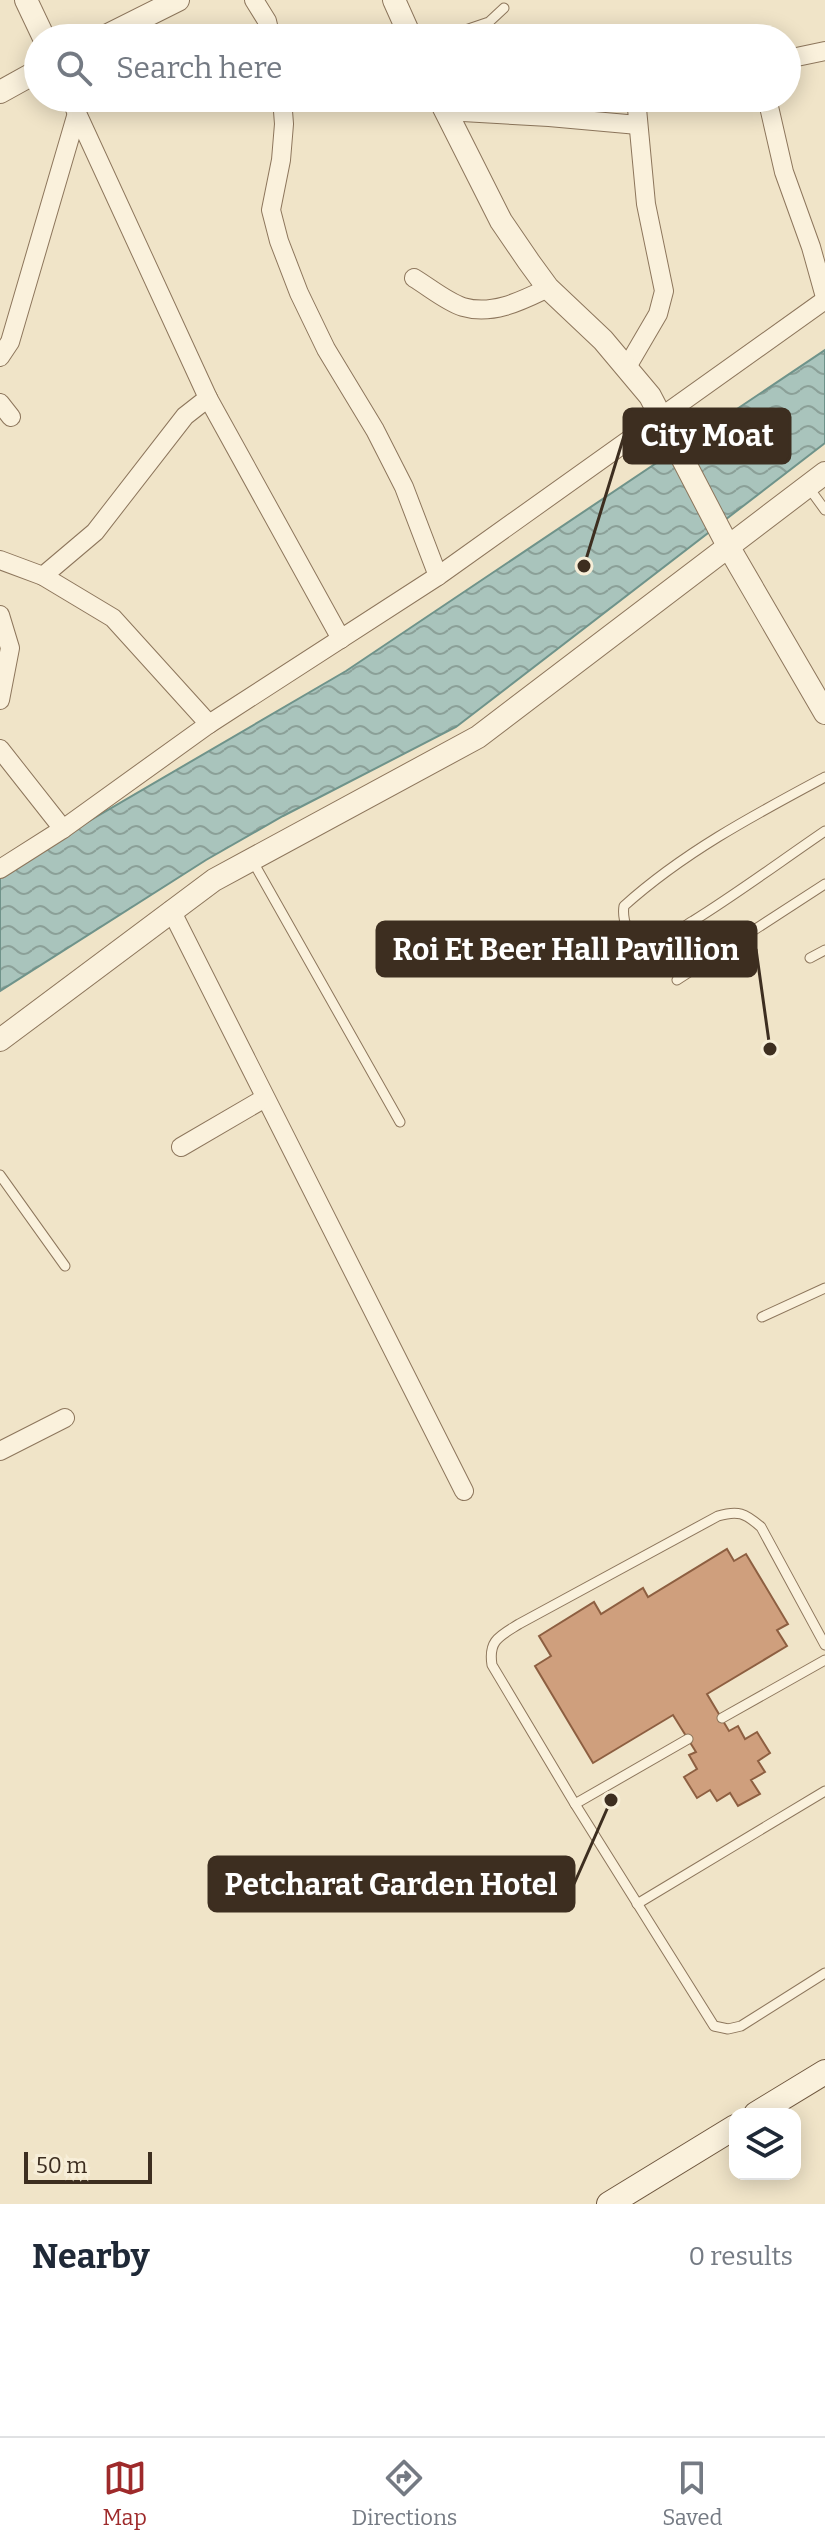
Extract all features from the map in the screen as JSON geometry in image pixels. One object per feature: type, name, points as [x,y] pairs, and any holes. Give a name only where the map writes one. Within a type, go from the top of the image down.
[{"type":"main road","points":[[766,2108],[825,2072]]},
{"type":"main road","points":[[609,2204],[729,2131]]},
{"type":"street","points":[[26,0],[37,24]]},
{"type":"street","points":[[130,24],[178,0]]},
{"type":"street","points":[[254,0],[268,24]]},
{"type":"street","points":[[394,0],[405,24]]},
{"type":"street","points":[[801,56],[825,51]]},
{"type":"street","points":[[0,92],[24,79]]},
{"type":"street","points":[[0,357],[10,342],[72,112]]},
{"type":"street","points":[[77,112],[208,398],[341,639]]},
{"type":"street","points":[[283,112],[282,148],[271,210],[279,241],[299,293],[326,349],[375,430],[404,487],[438,576]]},
{"type":"street","points":[[446,112],[501,221],[548,288],[627,367],[662,417],[724,540],[825,713]]},
{"type":"street","points":[[504,112],[638,125]]},
{"type":"street","points":[[627,367],[658,314],[664,291],[646,204],[637,112]]},
{"type":"street","points":[[0,869],[63,829],[209,724],[438,576],[825,299],[811,247],[784,172],[770,112]]},
{"type":"street","points":[[414,278],[464,307],[497,308],[517,303],[548,288]]},
{"type":"street","points":[[43,576],[95,532],[185,416],[208,398]]},
{"type":"street","points":[[0,1040],[214,880],[478,737],[724,540],[816,479]]},
{"type":"street","points":[[0,560],[43,576],[113,618],[209,724]]},
{"type":"street","points":[[0,615],[10,648],[0,700]]},
{"type":"street","points":[[2,755],[63,829]]},
{"type":"street","points":[[171,910],[464,1491]]},
{"type":"street","points":[[181,1147],[265,1098]]},
{"type":"street","points":[[0,1451],[65,1418]]},
{"type":"lane","points":[[483,24],[504,8]]},
{"type":"lane","points":[[816,479],[825,510]]},
{"type":"lane","points":[[825,777],[739,824],[660,874],[624,906],[622,919],[628,932],[640,943],[654,945],[721,904],[825,831]]},
{"type":"lane","points":[[252,860],[400,1122]]},
{"type":"lane","points":[[677,980],[825,884]]},
{"type":"lane","points":[[810,958],[825,950]]},
{"type":"lane","points":[[0,1175],[65,1266]]},
{"type":"lane","points":[[762,1317],[825,1288]]},
{"type":"lane","points":[[825,1645],[761,1527],[746,1514],[733,1511],[718,1516],[519,1624],[497,1639],[490,1651],[492,1665],[575,1804],[714,2026],[728,2029],[741,2026],[825,1973]]},
{"type":"lane","points":[[722,1718],[825,1660]]},
{"type":"lane","points":[[575,1804],[688,1739]]},
{"type":"lane","points":[[637,1904],[825,1791]]},
{"type":"water","points":[[825,350],[825,443],[456,727],[283,816],[206,860],[0,991],[0,873],[346,671]]},
{"type":"building","points":[[727,1549],[734,1561],[746,1554],[788,1624],[777,1630],[787,1646],[707,1694],[729,1731],[738,1726],[745,1739],[757,1732],[770,1753],[758,1761],[765,1772],[751,1780],[760,1794],[738,1806],[730,1793],[717,1801],[710,1790],[697,1798],[684,1777],[697,1769],[689,1755],[696,1752],[673,1715],[593,1763],[535,1666],[551,1656],[539,1636],[594,1602],[601,1614],[643,1588],[648,1597]]},
{"type":"place","name":"City Moat","points":[[584,566]]},
{"type":"place","name":"Roi Et Beer Hall Pavillion","points":[[770,1049]]},
{"type":"place","name":"Petcharat Garden Hotel","points":[[611,1800]]}]
